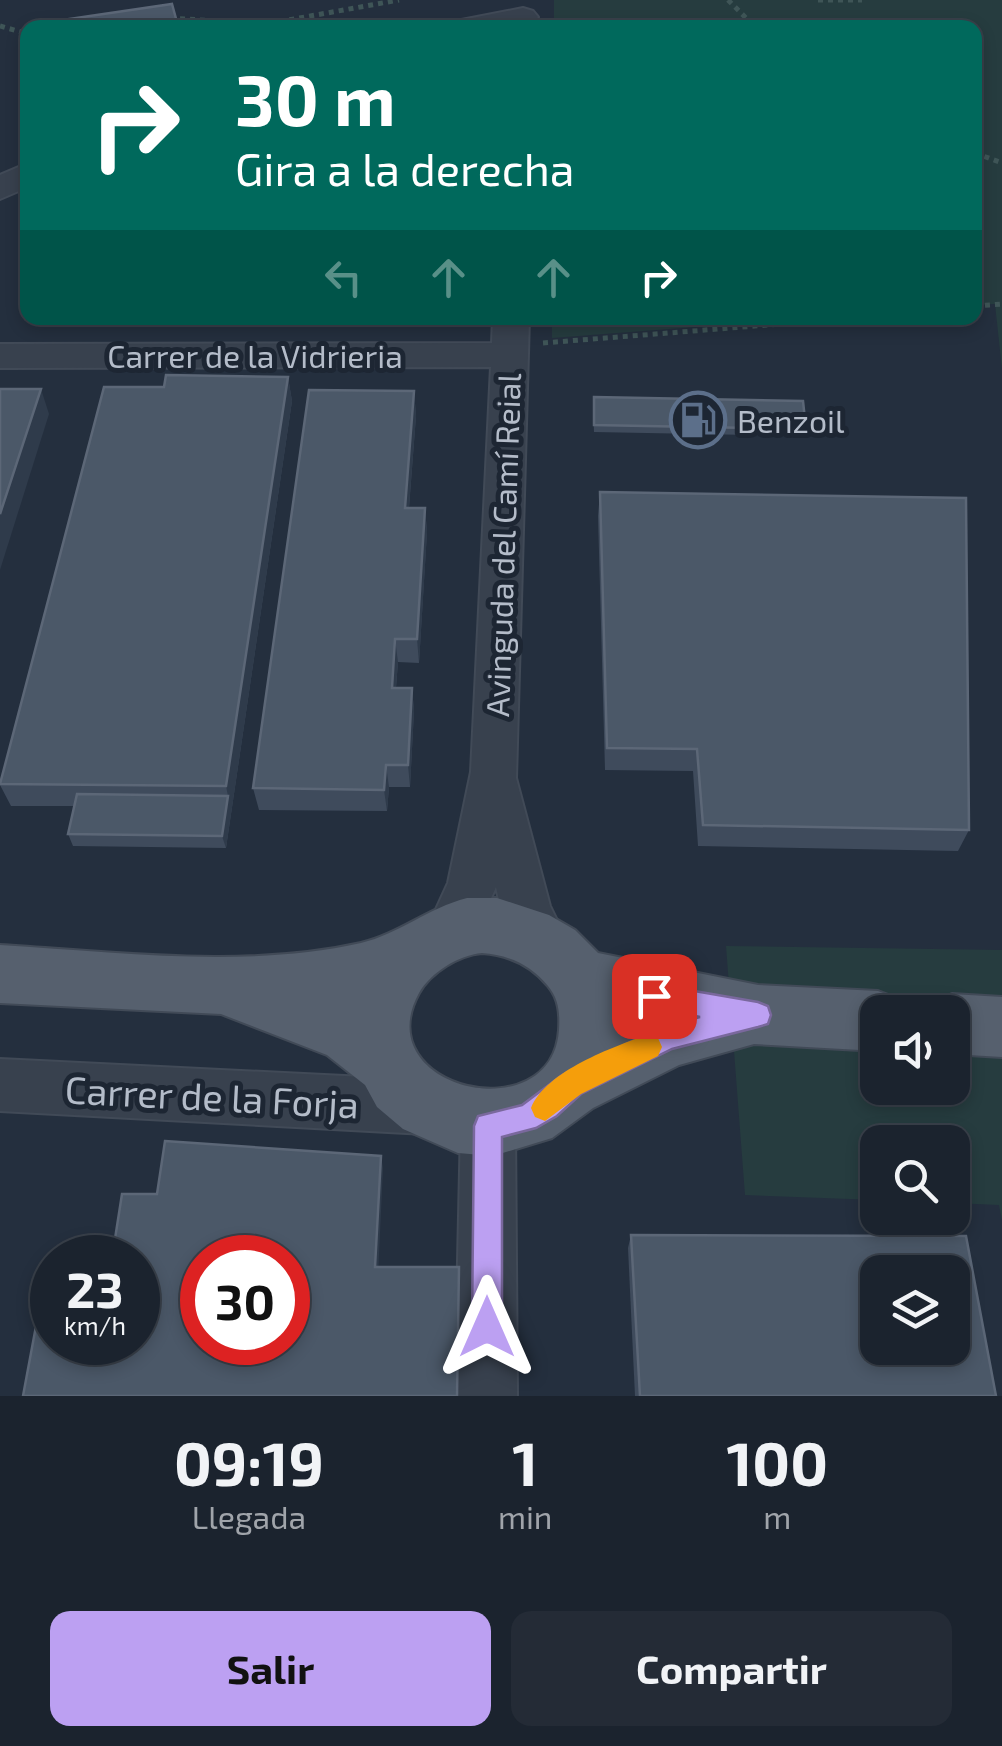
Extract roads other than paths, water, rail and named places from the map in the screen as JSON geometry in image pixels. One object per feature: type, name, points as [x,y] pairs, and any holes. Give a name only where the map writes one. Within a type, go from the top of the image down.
[{"type":"main road","points":[[0,974],[218,985],[338,976],[472,926],[508,927],[561,960],[758,1015],[860,1019]]},
{"type":"main road","points":[[407,1085],[381,1042],[382,1008],[391,981],[432,942]]},
{"type":"main road","points":[[218,985],[349,1033],[407,1085],[459,1122],[488,1126],[526,1118],[548,1106],[582,1069],[592,1032],[589,998],[561,960]]},
{"type":"main road","points":[[572,1084],[668,1037],[758,1015]]},
{"type":"main road","points":[[970,1025],[1002,1026]]},
{"type":"street","name":"Carrer de la Vidrieria","points":[[0,356],[510,339]]},
{"type":"street","name":"Avinguda del Camí Reial","points":[[432,942],[473,883],[494,772],[510,339]]},
{"type":"street","name":"Avinguda del Camí Reial","points":[[494,772],[526,910],[561,960]]},
{"type":"street","name":"Carrer de la Forja","points":[[0,1085],[407,1085]]},
{"type":"street","points":[[486,1396],[488,1126]]},
{"type":"place","name":"Benzoil","points":[[698,420]]}]
